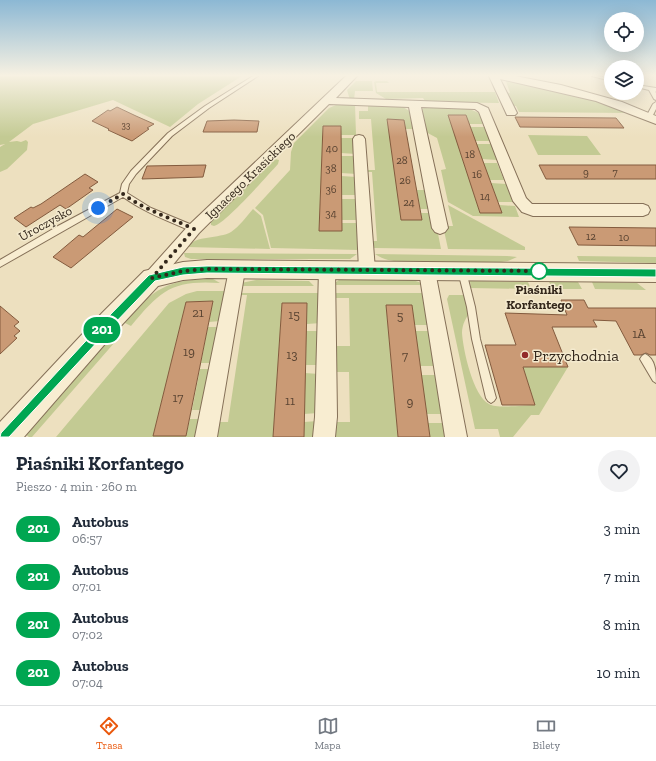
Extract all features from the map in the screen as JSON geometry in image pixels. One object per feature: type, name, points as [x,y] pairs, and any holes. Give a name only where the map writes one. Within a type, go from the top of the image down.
[{"type":"street","name":"Ignacego Krasickiego","points":[[5,437],[110,321],[152,278],[194,229],[332,96]]},
{"type":"street","points":[[503,96],[511,113]]},
{"type":"street","points":[[594,96],[652,119]]},
{"type":"street","points":[[327,101],[472,105],[482,108],[520,201],[527,208],[533,210],[643,210]]},
{"type":"street","points":[[414,103],[440,228]]},
{"type":"street","points":[[359,138],[367,270]]},
{"type":"street","points":[[152,278],[183,271],[237,270],[656,273]]},
{"type":"street","points":[[206,437],[237,270]]},
{"type":"street","points":[[324,437],[326,417],[327,270]]},
{"type":"street","points":[[427,271],[456,437]]},
{"type":"lane","points":[[194,229],[172,219],[155,214],[123,194],[124,187],[128,179],[157,146],[178,127],[225,96]]},
{"type":"lane","points":[[652,119],[656,104]]},
{"type":"lane","name":"Uroczysko","points":[[0,264],[123,194]]},
{"type":"lane","points":[[462,271],[471,307],[476,340],[491,398]]},
{"type":"lane","points":[[645,359],[656,378]]},
{"type":"green space","points":[[0,96],[210,96],[198,104],[170,127],[113,100],[33,124],[9,142],[21,142],[26,140],[28,142],[27,150],[7,169],[0,172],[0,147],[5,144],[0,145]]},
{"type":"green space","points":[[349,96],[354,96],[354,100],[350,100]]},
{"type":"green space","points":[[382,96],[497,96],[499,103],[429,102],[425,101],[423,98],[386,99]]},
{"type":"green space","points":[[507,96],[578,96],[600,102],[630,113],[519,112],[516,106],[511,106]]},
{"type":"green space","points":[[351,103],[355,104],[356,135],[341,135],[341,126],[323,126],[319,230],[342,231],[342,223],[359,223],[359,250],[271,248],[263,215],[255,208],[290,170],[291,152],[294,143],[329,108],[336,105],[350,105]]},
{"type":"green space","points":[[368,105],[400,105],[411,112],[415,129],[405,129],[404,120],[388,119],[422,220],[421,213],[434,213],[441,249],[371,247],[369,241],[377,241],[372,172],[365,172],[365,170],[375,170],[371,119],[359,119],[359,111],[368,111]]},
{"type":"green space","points":[[425,107],[467,108],[479,113],[483,124],[469,124],[465,115],[449,115],[480,213],[501,213],[499,205],[515,206],[519,217],[473,216],[448,202],[441,170],[446,169],[437,138],[424,131],[420,111]]},
{"type":"green space","points":[[470,127],[484,127],[490,141],[475,141]]},
{"type":"green space","points":[[528,135],[587,136],[601,155],[538,155]]},
{"type":"green space","points":[[341,138],[355,138],[356,154],[341,153]]},
{"type":"green space","points":[[476,144],[491,144],[497,160],[482,159]]},
{"type":"green space","points":[[341,156],[356,156],[357,174],[341,173]]},
{"type":"green space","points":[[275,159],[279,160],[278,164],[246,198],[227,217],[214,226],[211,225],[211,220]]},
{"type":"green space","points":[[483,163],[497,163],[504,180],[489,180]]},
{"type":"green space","points":[[341,176],[357,177],[358,195],[342,195]]},
{"type":"green space","points":[[491,183],[506,184],[514,202],[498,202]]},
{"type":"green space","points":[[417,190],[428,190],[433,209],[420,209]]},
{"type":"green space","points":[[342,199],[358,199],[360,220],[342,220]]},
{"type":"green space","points":[[448,205],[525,247],[525,250],[448,249],[443,226],[453,226]]},
{"type":"green space","points":[[253,209],[261,216],[270,249],[187,247],[196,241],[231,232]]},
{"type":"green space","points":[[184,253],[357,254],[350,259],[191,259],[185,257]]},
{"type":"green space","points":[[375,254],[517,257],[501,262],[402,262],[388,260]]},
{"type":"green space","points":[[577,256],[656,257],[656,263],[579,261]]},
{"type":"green space","points":[[213,279],[220,283],[190,283],[169,290],[151,304],[131,326],[123,322],[144,301],[162,288],[184,281]]},
{"type":"green space","points":[[409,279],[419,282],[422,285],[332,285],[339,280]]},
{"type":"green space","points":[[256,280],[309,281],[314,286],[238,286],[241,283]]},
{"type":"green space","points":[[470,281],[528,282],[531,289],[471,288]]},
{"type":"green space","points":[[549,282],[578,282],[582,289],[553,289]]},
{"type":"green space","points":[[592,282],[637,283],[646,290],[595,289]]},
{"type":"green space","points":[[197,291],[230,291],[220,321],[209,322],[213,301],[186,302],[153,436],[186,436],[190,419],[200,419],[196,437],[56,437],[169,303],[186,294]]},
{"type":"green space","points":[[235,293],[321,293],[321,323],[307,324],[307,303],[282,304],[273,437],[208,437],[211,422],[228,422],[247,295],[234,295]]},
{"type":"green space","points":[[332,293],[427,293],[432,325],[414,325],[412,305],[386,305],[398,437],[330,437],[330,422],[350,422],[349,372],[331,372],[331,346],[350,346],[349,298],[332,298]]},
{"type":"green space","points":[[449,295],[469,295],[472,311],[466,318],[463,327],[462,333],[464,350],[470,372],[478,392],[489,404],[504,407],[535,405],[523,367],[568,367],[539,415],[531,415],[513,437],[500,437],[498,429],[475,429],[447,299]]},
{"type":"green space","points":[[208,327],[218,327],[212,363],[201,363]]},
{"type":"green space","points":[[116,330],[122,334],[32,437],[29,437],[24,433]]},
{"type":"green space","points":[[306,331],[320,331],[319,365],[306,365]]},
{"type":"green space","points":[[415,331],[433,331],[438,366],[420,366]]},
{"type":"green space","points":[[200,369],[211,369],[203,410],[192,410]]},
{"type":"green space","points":[[305,373],[319,374],[318,413],[304,414]]},
{"type":"green space","points":[[421,375],[440,375],[447,414],[426,414]]},
{"type":"green space","points":[[318,421],[318,437],[281,437],[304,422]]},
{"type":"green space","points":[[428,423],[448,423],[451,437],[430,437]]},
{"type":"building","points":[[117,107],[154,124],[132,141],[92,121],[108,110],[110,111]]},
{"type":"building","points":[[448,115],[466,115],[502,213],[480,213]]},
{"type":"building","points":[[515,117],[616,118],[624,128],[520,127]]},
{"type":"building","points":[[387,119],[404,120],[422,220],[401,220]]},
{"type":"building","points":[[207,121],[259,121],[257,132],[203,132]]},
{"type":"building","points":[[323,126],[341,126],[342,231],[319,231]]},
{"type":"building","points":[[206,165],[203,177],[142,179],[147,166]]},
{"type":"building","points":[[539,165],[656,165],[656,179],[546,179]]},
{"type":"building","points":[[85,174],[98,182],[89,188],[93,190],[66,209],[60,205],[26,227],[14,218],[31,207],[33,208],[41,204]]},
{"type":"building","points":[[117,209],[133,217],[71,268],[53,257],[79,235],[83,237]]},
{"type":"building","points":[[569,227],[656,228],[656,246],[578,245]]},
{"type":"building","name":"Przychodnia","points":[[561,300],[584,300],[588,308],[656,308],[656,355],[646,353],[634,355],[616,321],[593,320],[597,327],[552,327],[568,367],[523,367],[535,405],[502,405],[485,345],[516,345],[505,313],[567,315]]},
{"type":"building","points":[[213,301],[186,436],[153,436],[186,302]]},
{"type":"building","points":[[282,303],[307,303],[304,437],[273,437]]},
{"type":"building","points":[[386,305],[412,305],[430,437],[398,437]]},
{"type":"building","points":[[0,306],[19,322],[14,326],[20,331],[14,336],[17,338],[0,354]]},
{"type":"bus line","name":"201","points":[[5,437],[110,321],[152,278],[183,271],[207,269],[656,273]]},
{"type":"place","name":"Piaśniki Korfantego","points":[[539,271]]},
{"type":"place","name":"Przychodnia","points":[[525,355]]},
{"type":"route","points":[[98,208],[123,194],[133,202],[155,214],[172,219],[194,229],[152,278],[183,271],[207,269],[542,271],[539,271]]}]
